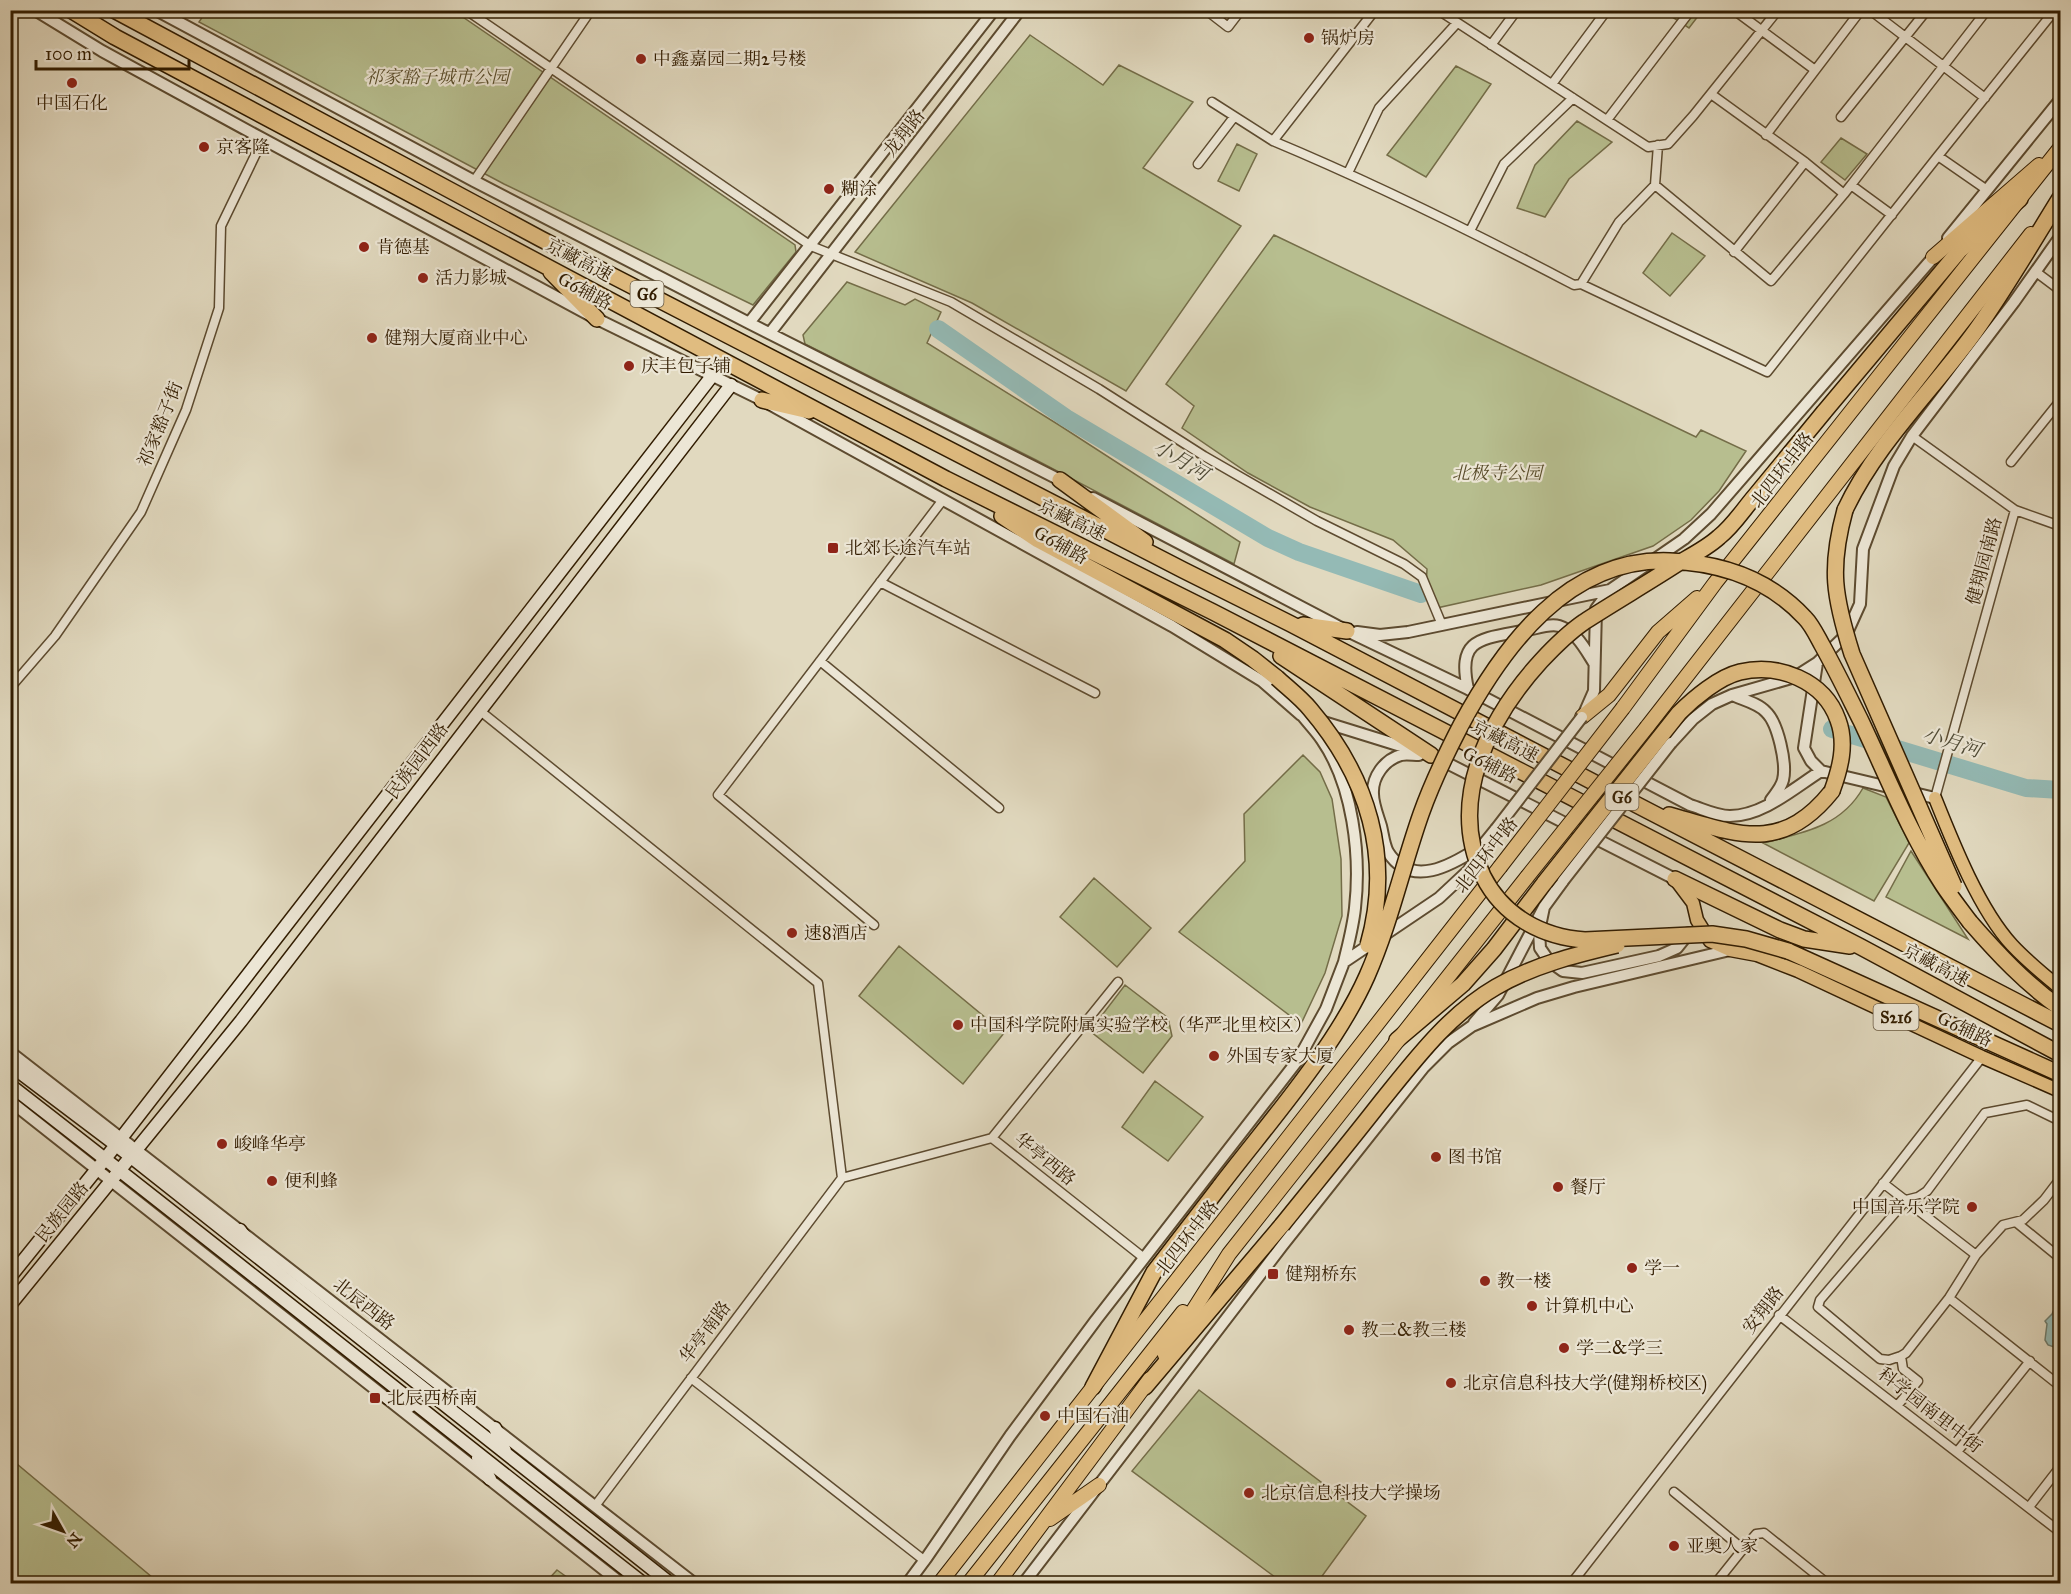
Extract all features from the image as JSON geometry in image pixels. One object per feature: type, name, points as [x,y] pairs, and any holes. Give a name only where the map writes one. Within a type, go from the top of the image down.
[{"type":"highway","name":"京藏高速","points":[[71,10],[115,37],[946,479],[1213,612],[1861,947],[2061,1054]]},
{"type":"highway","name":"京藏高速","points":[[114,10],[541,239],[1291,624],[2061,1024]]},
{"type":"highway","points":[[1933,257],[2061,147]]},
{"type":"highway","name":"北四环中路","points":[[939,1584],[1500,867],[1623,708],[1715,583],[2061,147]]},
{"type":"highway","points":[[1970,922],[1852,654],[1842,624],[1834,568],[1837,540],[1845,510],[1857,485],[1975,332],[2061,198]]},
{"type":"highway","points":[[968,1584],[1647,727],[2061,198]]},
{"type":"highway","points":[[2020,199],[1960,250],[1719,537],[1584,622],[1533,670],[1501,712],[1475,769],[1469,818],[1474,853],[1488,886],[1512,912],[1540,931],[1567,939],[1585,940],[1712,934],[1746,939],[1788,951],[2061,1074]]},
{"type":"highway","points":[[540,262],[597,319]]},
{"type":"highway","points":[[762,400],[829,415]]},
{"type":"highway","points":[[946,479],[1038,540],[1225,640],[1253,658],[1309,707],[1332,736],[1363,792],[1378,861],[1378,890],[1375,921],[1363,965],[1313,1065]]},
{"type":"highway","points":[[1060,480],[1184,570]]},
{"type":"highway","points":[[1093,1387],[1154,1272],[1313,1065],[1336,1031],[1367,976],[1421,813],[1445,755],[1480,691],[1528,626],[1545,609],[1566,592],[1590,578],[1617,567],[1662,560],[1694,561],[1721,567],[1748,576],[1772,590],[1807,620],[1836,669],[1917,838],[1942,884],[1970,922],[2001,957],[2034,990],[2061,1008]]},
{"type":"highway","points":[[1582,717],[1609,695],[1658,632],[1715,583]]},
{"type":"highway","points":[[1213,612],[1431,755]]},
{"type":"highway","points":[[1291,624],[1347,631]]},
{"type":"highway","points":[[1397,1041],[1463,984],[1494,949],[1679,713],[1695,698],[1737,673],[1758,669],[1782,671],[1807,681],[1826,698],[1838,720],[1842,745],[1841,767],[1832,792],[1818,809],[1802,822],[1782,831],[1760,835],[1710,826],[1639,806]]},
{"type":"highway","points":[[1675,879],[1780,930],[1804,939],[1861,947]]},
{"type":"highway","points":[[997,1584],[1145,1387],[1443,1029],[1495,987],[1525,972],[1555,960],[1658,936]]},
{"type":"highway","points":[[1145,1387],[1230,1254]]},
{"type":"highway","points":[[1039,1527],[1099,1485]]},
{"type":"main road","name":"民族园西路","points":[[101,1164],[712,376]]},
{"type":"main road","name":"民族园西路","points":[[115,1175],[241,1021],[731,385]]},
{"type":"main road","points":[[1935,798],[1984,908],[2011,944],[2061,988]]},
{"type":"main road","name":"G6辅路","points":[[1675,879],[1693,903],[1697,920],[1710,941],[1730,950],[1757,955],[1798,971],[1982,1057],[2061,1091]]},
{"type":"main road","name":"北辰西路","points":[[10,1065],[134,1152],[259,1259],[426,1383],[507,1455],[671,1584]]},
{"type":"main road","points":[[10,1085],[101,1164],[644,1584]]},
{"type":"main road","name":"民族园路","points":[[10,1277],[101,1164]]},
{"type":"main road","name":"民族园路","points":[[10,1305],[115,1175]]},
{"type":"main road","points":[[240,1230],[259,1259]]},
{"type":"main road","points":[[388,1398],[420,1409]]},
{"type":"main road","points":[[495,1428],[507,1455]]},
{"type":"main road","points":[[475,1452],[490,1479]]},
{"type":"street","name":"G6辅路","points":[[35,10],[102,51],[263,139],[597,319],[762,400],[1172,626],[1262,681],[1301,715],[1431,755],[1675,879]]},
{"type":"street","points":[[156,10],[474,181],[1690,805],[1715,814],[1731,816],[1766,807],[1821,771]]},
{"type":"street","points":[[466,10],[550,70],[811,246],[951,302],[1099,389],[1204,456],[1317,521],[1404,564],[1422,577],[1443,625]]},
{"type":"street","points":[[474,181],[591,10]]},
{"type":"street","name":"龙翔路","points":[[749,323],[994,10]]},
{"type":"street","name":"龙翔路","points":[[770,333],[1020,10]]},
{"type":"street","points":[[1206,10],[1228,27],[1241,10]]},
{"type":"street","points":[[1273,141],[1375,10]]},
{"type":"street","points":[[1438,10],[1648,147],[1668,144],[1778,10]]},
{"type":"street","points":[[1491,45],[1517,10]]},
{"type":"street","points":[[1552,84],[1607,10]]},
{"type":"street","points":[[1607,120],[1691,10]]},
{"type":"street","points":[[1734,10],[1815,70]]},
{"type":"street","points":[[1766,135],[1861,10]]},
{"type":"street","points":[[1870,10],[1985,98]]},
{"type":"street","points":[[1841,117],[1927,10]]},
{"type":"street","points":[[1655,185],[1771,281],[1844,194],[1987,10]]},
{"type":"street","points":[[1212,102],[1273,141],[1348,173],[1470,231],[1574,285],[1581,284],[1767,372],[2055,10]]},
{"type":"street","points":[[1348,173],[1379,108],[1457,23]]},
{"type":"street","points":[[1711,94],[1805,162],[1844,194]]},
{"type":"street","points":[[1470,231],[1504,164],[1574,98]]},
{"type":"street","name":"北四环中路","points":[[907,1584],[1010,1436],[1144,1258],[1298,1060],[1326,1009],[1344,962],[1439,898],[1469,870],[1483,845],[1582,717],[1594,691],[1596,609],[1610,590],[1684,539],[1711,514],[1933,257],[2061,100]]},
{"type":"street","points":[[1198,164],[1234,117]]},
{"type":"street","name":"祁家豁子街","points":[[10,688],[55,636],[141,512],[186,410],[219,308],[221,226],[263,139]]},
{"type":"street","points":[[1581,284],[1619,222],[1655,185],[1658,145]]},
{"type":"street","points":[[1938,156],[1988,190]]},
{"type":"street","points":[[1734,252],[1805,162]]},
{"type":"street","points":[[1851,185],[1892,215]]},
{"type":"street","points":[[1472,1026],[1498,995],[1544,908],[1563,881],[1671,743],[1693,719],[1712,704],[1732,695],[1795,677],[1817,663],[1846,635],[1860,604],[1863,549],[1894,466],[1912,436],[2061,237]]},
{"type":"street","points":[[2036,272],[2061,290]]},
{"type":"street","points":[[2011,462],[2061,401]]},
{"type":"street","name":"健翔园南路","points":[[1912,436],[2015,510],[1935,798]]},
{"type":"street","points":[[874,925],[718,795],[942,501]]},
{"type":"street","points":[[2015,510],[2061,526]]},
{"type":"street","points":[[880,582],[1095,693]]},
{"type":"street","points":[[1347,631],[1380,635],[1408,632],[1610,590]]},
{"type":"street","points":[[1468,690],[1464,670],[1466,654],[1476,642],[1494,636],[1557,626],[1570,632],[1583,644],[1594,663]]},
{"type":"street","points":[[820,661],[999,808]]},
{"type":"street","points":[[1817,663],[1804,748],[1811,761],[1821,771],[1935,798]]},
{"type":"street","points":[[1732,695],[1766,712],[1774,723],[1778,735],[1784,769],[1783,781],[1766,807]]},
{"type":"street","points":[[479,710],[818,983],[842,1178]]},
{"type":"street","points":[[1301,715],[1322,741],[1337,769],[1351,810],[1357,885],[1351,935],[1344,962]]},
{"type":"street","points":[[1431,755],[1401,755],[1386,762],[1377,774],[1372,793],[1387,851],[1398,865],[1416,872],[1436,871],[1456,862],[1483,845]]},
{"type":"street","points":[[1544,908],[1539,931],[1540,948],[1549,961],[1563,971],[1582,973],[1659,956],[1677,948],[1689,935],[1697,920]]},
{"type":"street","points":[[1023,1584],[1282,1246],[1417,1076],[1448,1043],[1472,1026],[1537,998],[1730,950]]},
{"type":"street","points":[[992,1138],[1118,981]]},
{"type":"street","name":"北辰西路","points":[[10,1052],[119,1141]]},
{"type":"street","name":"安翔路","points":[[1571,1584],[1982,1057]]},
{"type":"street","points":[[10,1101],[101,1164]]},
{"type":"street","points":[[2061,1121],[2028,1105],[1985,1113],[1927,1191],[1918,1197],[1906,1200],[1820,1300],[1818,1307],[1880,1359],[1889,1360],[1901,1356],[1906,1353],[1949,1298],[1976,1255],[2003,1225],[2023,1220],[2044,1200],[2061,1179]]},
{"type":"street","name":"华亭西路","points":[[842,1178],[992,1138],[1144,1258]]},
{"type":"street","name":"北辰西路","points":[[134,1152],[240,1230],[426,1383],[495,1428],[695,1584]]},
{"type":"street","points":[[115,1175],[388,1398],[622,1584]]},
{"type":"street","name":"华亭南路","points":[[595,1506],[842,1178]]},
{"type":"street","points":[[1883,1182],[1976,1255]]},
{"type":"street","points":[[2017,1223],[2061,1258]]},
{"type":"street","points":[[1949,1298],[2061,1386]]},
{"type":"street","name":"科学园南里中街","points":[[1779,1315],[2061,1532]]},
{"type":"street","points":[[1898,1406],[1918,1381],[1903,1369],[1901,1356]]},
{"type":"street","points":[[1958,1452],[2030,1361]]},
{"type":"street","points":[[691,1378],[925,1561]]},
{"type":"street","points":[[2029,1507],[2061,1467]]},
{"type":"street","points":[[1674,1492],[1743,1549]]},
{"type":"street","points":[[1715,1584],[1756,1534],[1764,1533],[1828,1584]]},
{"type":"green space","name":"祁家豁子城市公园","points":[[207,10],[454,11],[795,245],[796,252],[753,305],[504,184],[199,22]]},
{"type":"green space","points":[[1663,11],[1702,11],[1689,28]]},
{"type":"green space","points":[[1030,35],[1103,85],[1119,65],[1193,102],[1143,168],[1241,226],[1126,391],[972,303],[855,252]]},
{"type":"green space","points":[[1456,66],[1491,84],[1426,177],[1387,155]]},
{"type":"green space","points":[[1577,121],[1612,142],[1569,179],[1545,217],[1517,208],[1535,165]]},
{"type":"green space","points":[[1841,138],[1867,154],[1845,180],[1821,162]]},
{"type":"green space","points":[[1237,144],[1257,154],[1239,191],[1218,181]]},
{"type":"green space","points":[[1672,233],[1705,256],[1670,296],[1643,273]]},
{"type":"green space","name":"北极寺公园","points":[[1274,235],[1696,437],[1701,430],[1746,451],[1719,491],[1691,520],[1653,546],[1541,585],[1432,609],[1426,588],[1427,569],[1393,540],[1310,507],[1248,473],[1182,428],[1194,406],[1166,384]]},
{"type":"green space","points":[[847,282],[905,305],[915,299],[941,312],[927,343],[1240,542],[1234,564],[1036,460],[805,344],[803,335]]},
{"type":"green space","points":[[1303,755],[1320,772],[1332,799],[1341,859],[1342,916],[1325,973],[1301,1024],[1179,932],[1245,861],[1244,814]]},
{"type":"green space","points":[[1863,788],[1886,797],[1909,843],[1874,901],[1763,843],[1806,831],[1832,820],[1844,812]]},
{"type":"green space","points":[[1911,851],[1968,939],[1886,897]]},
{"type":"green space","points":[[1094,878],[1151,928],[1117,967],[1060,917]]},
{"type":"green space","points":[[899,946],[1004,1033],[963,1084],[859,996]]},
{"type":"green space","points":[[1125,985],[1168,1018],[1172,1036],[1143,1073],[1090,1031]]},
{"type":"green space","points":[[1155,1081],[1203,1117],[1168,1161],[1122,1127]]},
{"type":"green space","name":"北京信息科技大学操场","points":[[1199,1390],[1366,1516],[1317,1583],[1283,1583],[1132,1471]]},
{"type":"green space","points":[[11,1459],[159,1583],[11,1583]]},
{"type":"green space","points":[[557,1570],[575,1583],[545,1583]]},
{"type":"water","points":[[2056,1305],[2060,1307],[2060,1349],[2048,1345],[2045,1340],[2047,1324],[2045,1321],[2052,1314]]},
{"type":"waterway","name":"小月河","points":[[938,329],[1066,418],[1268,538],[1299,552],[1421,594]]},
{"type":"waterway","name":"小月河","points":[[1832,729],[2026,788],[2060,790]]},
{"type":"place","name":"锅炉房","points":[[1309,38]]},
{"type":"place","name":"中鑫嘉园二期2号楼","points":[[641,59]]},
{"type":"place","name":"中国石化","points":[[72,83]]},
{"type":"place","name":"京客隆","points":[[204,147]]},
{"type":"place","name":"糊涂","points":[[829,189]]},
{"type":"place","name":"肯德基","points":[[364,247]]},
{"type":"place","name":"活力影城","points":[[423,278]]},
{"type":"place","name":"健翔大厦商业中心","points":[[372,338]]},
{"type":"place","name":"庆丰包子铺","points":[[629,366]]},
{"type":"place","name":"北郊长途汽车站","points":[[833,548]]},
{"type":"place","name":"速8酒店","points":[[792,933]]},
{"type":"place","name":"中国科学院附属实验学校（华严北里校区）","points":[[958,1025]]},
{"type":"place","name":"外国专家大厦","points":[[1214,1056]]},
{"type":"place","name":"峻峰华亭","points":[[222,1144]]},
{"type":"place","name":"图书馆","points":[[1436,1157]]},
{"type":"place","name":"便利蜂","points":[[272,1181]]},
{"type":"place","name":"餐厅","points":[[1558,1187]]},
{"type":"place","name":"中国音乐学院","points":[[1972,1207]]},
{"type":"place","name":"学一","points":[[1632,1268]]},
{"type":"place","name":"健翔桥东","points":[[1273,1274]]},
{"type":"place","name":"教一楼","points":[[1485,1281]]},
{"type":"place","name":"计算机中心","points":[[1532,1306]]},
{"type":"place","name":"教二&教三楼","points":[[1349,1330]]},
{"type":"place","name":"学二&学三","points":[[1564,1348]]},
{"type":"place","name":"北京信息科技大学(健翔桥校区)","points":[[1451,1383]]},
{"type":"place","name":"北辰西桥南","points":[[375,1398]]},
{"type":"place","name":"中国石油","points":[[1045,1416]]},
{"type":"place","name":"北京信息科技大学操场","points":[[1249,1493]]},
{"type":"place","name":"亚奥人家","points":[[1674,1546]]}]
